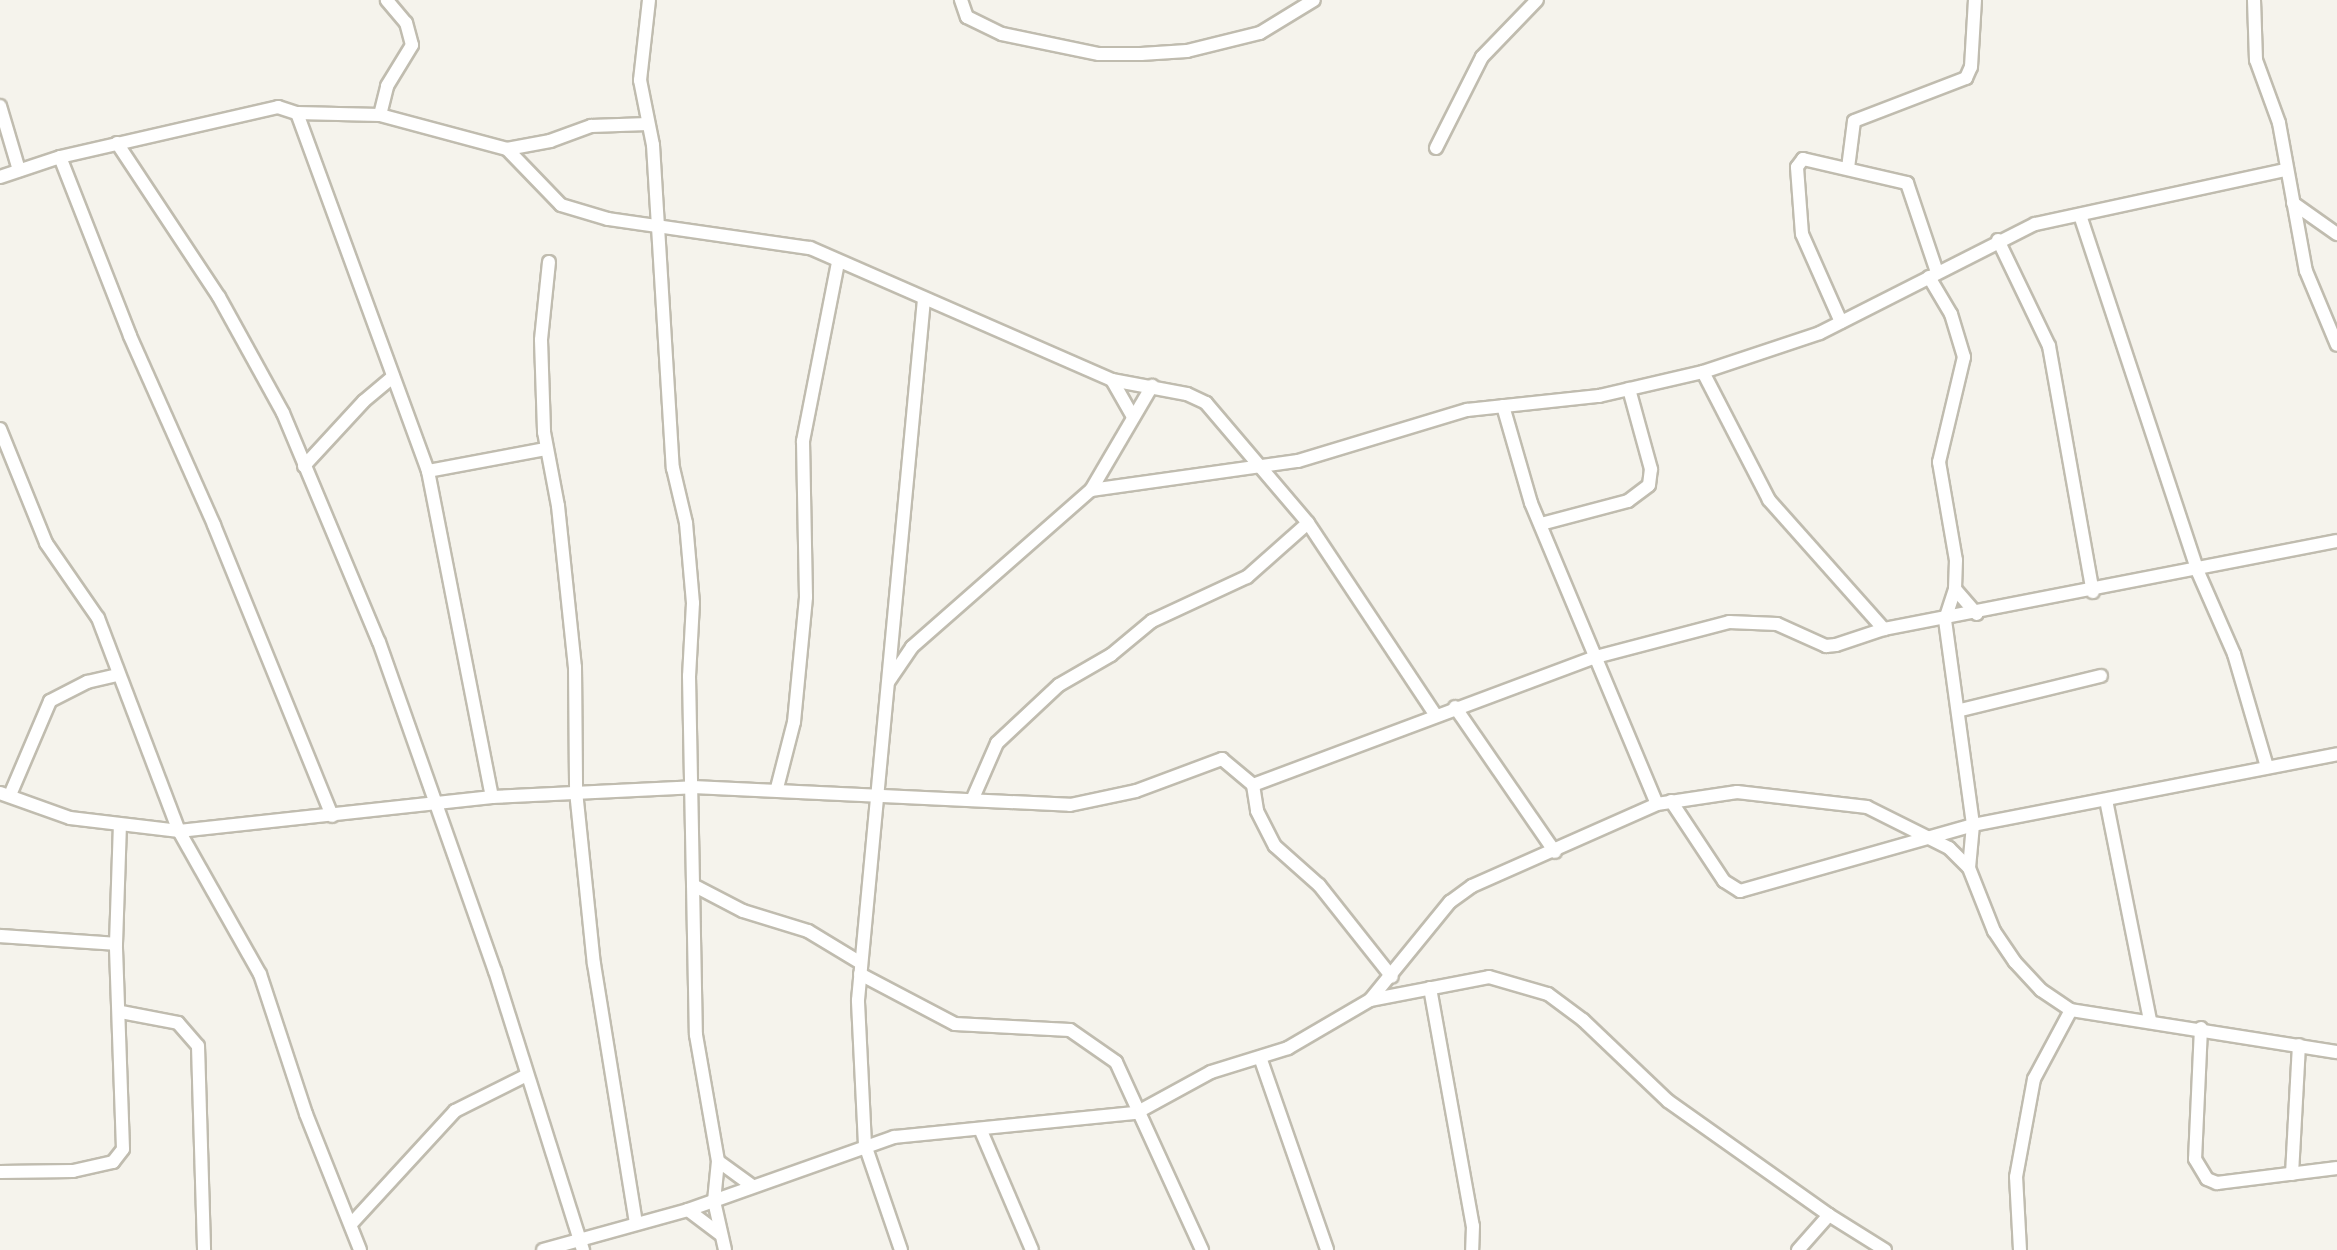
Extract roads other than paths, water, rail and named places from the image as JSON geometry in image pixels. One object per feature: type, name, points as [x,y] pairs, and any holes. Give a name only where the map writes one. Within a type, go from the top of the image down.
[{"type":"street","points":[[380,115],[387,86],[412,45],[406,23],[387,0]]},
{"type":"street","points":[[649,0],[640,80],[648,124],[673,468],[686,523],[693,603],[689,676],[696,1035],[718,1161],[714,1201],[725,1250]]},
{"type":"street","points":[[961,0],[967,17],[1002,34],[1099,54],[1141,54],[1187,51],[1260,33],[1314,0]]},
{"type":"street","points":[[1436,148],[1482,57],[1537,0]]},
{"type":"street","points":[[1848,168],[1854,121],[1966,78],[1971,67],[1975,0]]},
{"type":"street","points":[[2254,0],[2256,60],[2279,123],[2284,170],[2306,271],[2337,345]]},
{"type":"street","points":[[0,106],[19,170]]},
{"type":"street","points":[[0,177],[60,157],[278,107],[297,113],[380,115],[507,149],[550,141],[591,126],[648,124]]},
{"type":"street","points":[[297,113],[428,471],[492,797]]},
{"type":"street","points":[[117,143],[219,297],[283,413],[379,642],[527,1075],[581,1244]]},
{"type":"street","points":[[507,149],[561,205],[608,219],[788,243],[1112,380],[1152,386],[1206,403],[1223,417],[1259,468],[1308,523],[1435,714]]},
{"type":"street","points":[[60,157],[130,336],[214,525],[332,816]]},
{"type":"street","points":[[1841,322],[1802,234],[1797,167],[1803,159],[1910,186],[1933,274],[1951,314],[1964,357],[1939,462],[1956,560],[1955,589],[1945,620],[1961,710],[1973,825],[1969,868],[1994,931],[2015,962],[2041,990],[2071,1010],[2106,1020],[2150,1021],[2201,1028],[2336,1052]]},
{"type":"street","points":[[1091,490],[1259,468],[1333,454],[1437,417],[1629,389],[1703,372],[1795,343],[1998,240],[2080,215],[2284,170]]},
{"type":"street","points":[[2293,203],[2337,234]]},
{"type":"street","points":[[2080,215],[2198,572],[2234,654],[2267,767]]},
{"type":"street","points":[[1998,240],[2049,346],[2093,592]]},
{"type":"street","points":[[549,262],[541,340],[545,449],[558,506],[575,667],[576,791],[594,964],[636,1222]]},
{"type":"street","points":[[777,788],[794,722],[806,597],[803,441],[838,263]]},
{"type":"street","points":[[901,1250],[865,1145],[861,968],[873,795],[924,299]]},
{"type":"street","points":[[1703,372],[1769,500],[1884,629]]},
{"type":"street","points":[[304,466],[364,401],[393,377]]},
{"type":"street","points":[[1112,380],[1133,417]]},
{"type":"street","points":[[886,687],[912,647],[1091,490],[1152,386]]},
{"type":"street","points":[[1541,524],[1628,501],[1649,485],[1651,469],[1629,389]]},
{"type":"street","points":[[1503,406],[1541,524],[1592,658],[1657,804]]},
{"type":"street","points":[[0,429],[46,543],[98,618],[117,675],[179,831],[260,974],[306,1114],[352,1223],[360,1250]]},
{"type":"street","points":[[428,471],[545,449]]},
{"type":"street","points":[[973,798],[997,743],[1059,685],[1111,655],[1152,621],[1247,577],[1308,523]]},
{"type":"street","points":[[1253,785],[1435,714],[1592,658],[1729,622],[1777,624],[1826,646],[1884,629],[2198,572],[2337,541]]},
{"type":"street","points":[[1955,589],[1977,614]]},
{"type":"street","points":[[117,675],[87,682],[50,701],[5,794],[70,818],[179,831],[492,797],[693,787],[973,798],[1040,808],[1136,791],[1222,759],[1253,785],[1257,811],[1275,846],[1319,885],[1392,977]]},
{"type":"street","points":[[1961,710],[2101,676]]},
{"type":"street","points":[[1455,707],[1555,852]]},
{"type":"street","points":[[1671,801],[1724,881],[1740,891],[1973,825],[2337,754]]},
{"type":"street","points":[[543,1250],[581,1244],[636,1222],[688,1210],[865,1145],[935,1130],[981,1131],[1136,1113],[1211,1072],[1261,1060],[1370,1000],[1392,977],[1450,902],[1472,886],[1555,852],[1657,804],[1737,792],[1842,801],[1930,836],[1969,868]]},
{"type":"street","points":[[2106,800],[2150,1021]]},
{"type":"street","points":[[0,1172],[73,1171],[120,1156],[121,1012],[116,944],[120,826]]},
{"type":"street","points":[[693,885],[743,911],[808,931],[861,968],[960,1025],[1017,1024],[1075,1032],[1120,1065],[1136,1113],[1202,1250]]},
{"type":"street","points":[[0,936],[116,944]]},
{"type":"street","points":[[1370,1000],[1489,977],[1548,994],[1583,1020],[1668,1101],[1829,1215],[1885,1250]]},
{"type":"street","points":[[1430,988],[1471,1213],[1472,1250]]},
{"type":"street","points":[[2020,1250],[2016,1177],[2034,1079],[2071,1010]]},
{"type":"street","points":[[121,1012],[186,1027],[198,1046],[204,1250]]},
{"type":"street","points":[[2201,1028],[2199,1169],[2217,1183],[2337,1168]]},
{"type":"street","points":[[2292,1174],[2299,1045]]},
{"type":"street","points":[[1261,1060],[1327,1250]]},
{"type":"street","points":[[352,1223],[455,1111],[527,1075]]},
{"type":"street","points":[[981,1131],[1032,1250]]},
{"type":"street","points":[[718,1161],[751,1185]]},
{"type":"street","points":[[688,1210],[719,1233]]},
{"type":"street","points":[[1798,1250],[1829,1215]]}]
